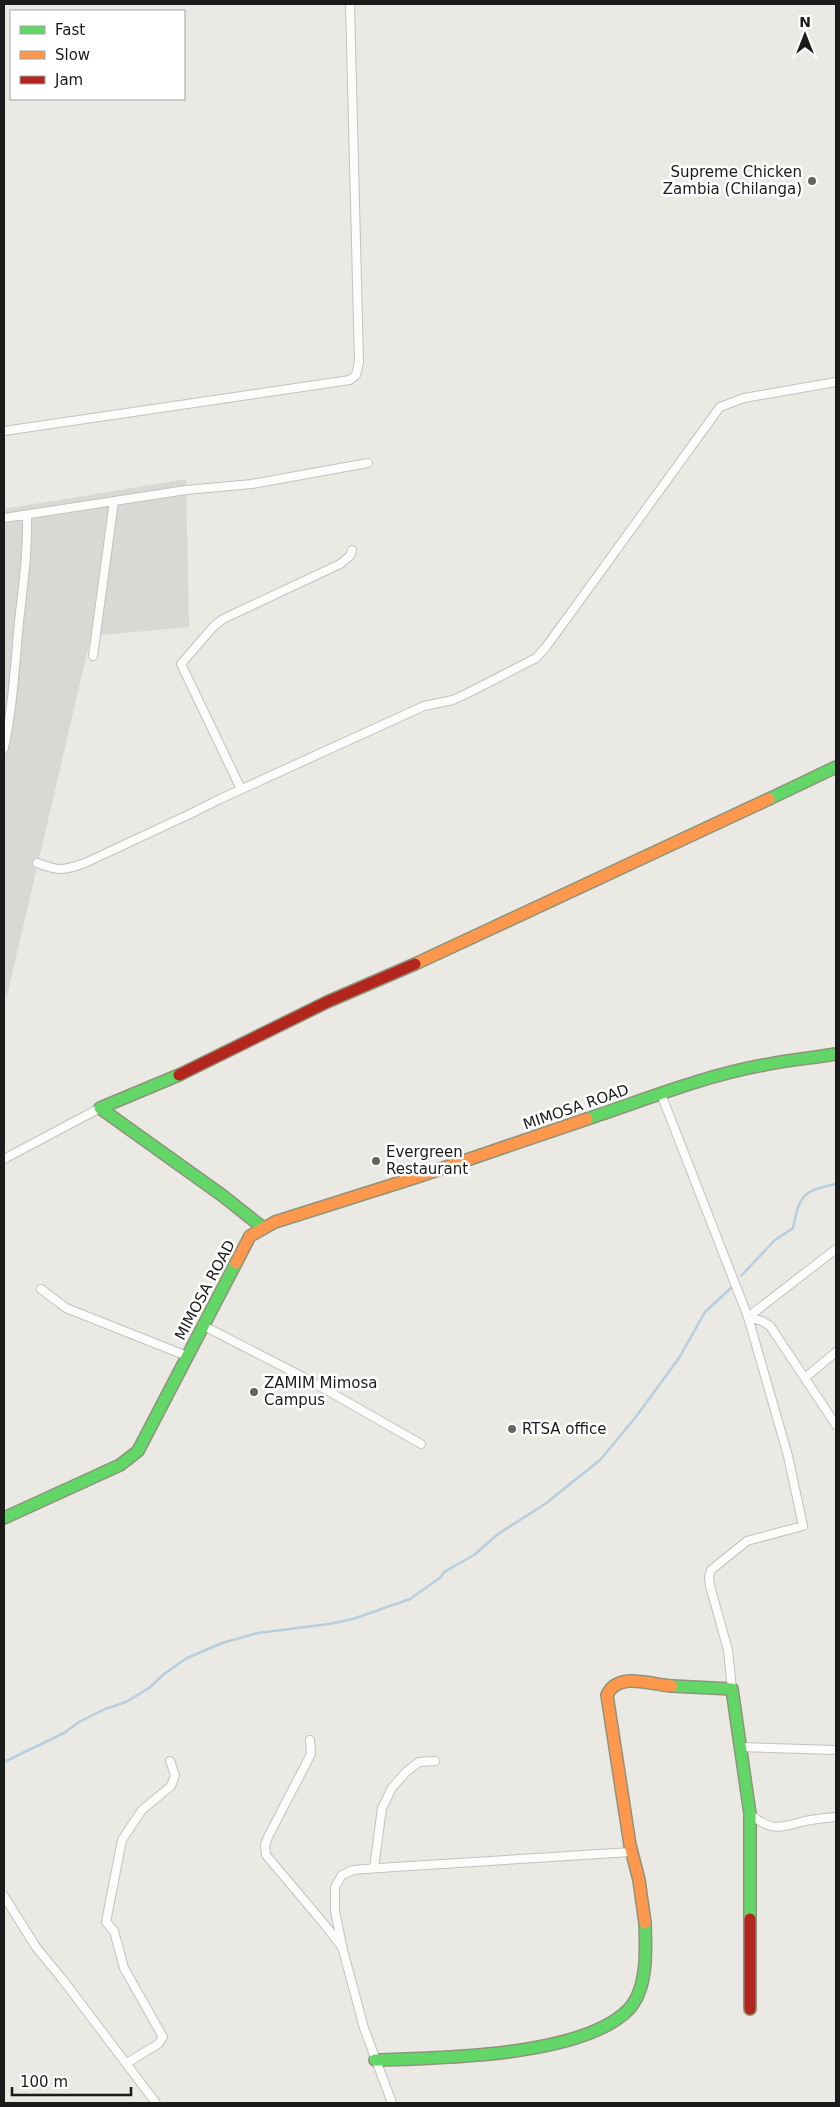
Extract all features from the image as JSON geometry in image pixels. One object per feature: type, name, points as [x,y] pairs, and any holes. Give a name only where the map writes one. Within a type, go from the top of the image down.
[{"type":"street","points":[[4,431],[350,380],[356,375],[359,362],[350,4]]},
{"type":"street","points":[[37,863],[56,870],[78,866],[424,706],[452,700],[468,693],[536,658],[546,647],[720,408],[744,398],[836,382]]},
{"type":"street","points":[[4,518],[186,490],[252,484],[368,463]]},
{"type":"street","points":[[93,656],[114,501]]},
{"type":"street","points":[[4,748],[17,664],[28,546],[27,515]]},
{"type":"street","points":[[241,789],[181,664],[218,623],[340,564],[346,560],[352,550]]},
{"type":"street","points":[[4,1159],[100,1108],[178,1075],[355,988],[380,980],[592,883],[836,767]]},
{"type":"street","name":"MIMOSA ROAD","points":[[4,1518],[120,1466],[138,1451],[250,1236],[262,1227],[414,1178],[661,1094],[763,1065],[836,1054]]},
{"type":"street","points":[[661,1094],[748,1317],[788,1456],[803,1526],[747,1541],[711,1570],[709,1577],[728,1650],[734,1717],[746,1804],[750,1814],[750,2010]]},
{"type":"street","points":[[100,1108],[135,1136],[243,1210],[262,1227]]},
{"type":"street","points":[[748,1317],[836,1249]]},
{"type":"street","points":[[41,1289],[66,1308],[187,1356]]},
{"type":"street","points":[[748,1317],[762,1321],[770,1326],[806,1377],[836,1425]]},
{"type":"street","points":[[202,1325],[307,1379],[422,1444]]},
{"type":"street","points":[[806,1377],[836,1352]]},
{"type":"street","points":[[375,2060],[461,2057],[525,2048],[598,2030],[617,2020],[629,2009],[635,1998],[646,1960],[645,1921],[607,1695],[611,1686],[619,1682],[634,1681],[665,1686],[732,1689]]},
{"type":"street","points":[[310,1740],[311,1754],[268,1837],[265,1851],[266,1856],[320,1918],[343,1950]]},
{"type":"street","points":[[739,1747],[836,1750]]},
{"type":"street","points":[[127,2063],[158,2044],[163,2037],[124,1968],[114,1931],[106,1922],[122,1840],[142,1810],[172,1786],[174,1775],[170,1761]]},
{"type":"street","points":[[374,1868],[382,1808],[392,1788],[406,1772],[419,1762],[435,1761]]},
{"type":"street","points":[[750,1814],[765,1825],[784,1828],[818,1818],[836,1817]]},
{"type":"street","points":[[392,2103],[364,2028],[343,1950],[335,1911],[335,1887],[342,1875],[353,1870],[374,1868],[632,1852]]},
{"type":"street","points":[[4,1896],[36,1947],[156,2103]]},
{"type":"shaded area","points":[[186,479],[189,627],[91,636],[7,996],[4,997],[4,509]]},
{"type":"waterway","points":[[741,1276],[775,1240],[793,1228],[798,1208],[804,1196],[816,1189],[836,1184]]},
{"type":"waterway","points":[[4,1762],[64,1733],[79,1722],[105,1709],[126,1702],[149,1688],[164,1674],[187,1658],[222,1643],[258,1633],[353,1619],[410,1599],[441,1577],[444,1572],[474,1555],[498,1534],[545,1504],[600,1460],[635,1418],[679,1358],[705,1312],[732,1287]]},
{"type":"traffic: fast","points":[[769,799],[836,767]]},
{"type":"traffic: fast","points":[[587,1119],[719,1075],[773,1063],[836,1054]]},
{"type":"traffic: fast","points":[[179,1075],[100,1108],[223,1196],[262,1227]]},
{"type":"traffic: fast","points":[[4,1518],[120,1465],[138,1451],[236,1263]]},
{"type":"traffic: fast","points":[[672,1686],[732,1689],[750,1814],[750,1919]]},
{"type":"traffic: fast","points":[[375,2060],[471,2056],[508,2052],[544,2046],[578,2037],[606,2026],[628,2010],[635,2002],[639,1992],[644,1969],[645,1923]]},
{"type":"traffic: slow","points":[[415,964],[769,799]]},
{"type":"traffic: slow","points":[[236,1263],[250,1236],[275,1222],[414,1178],[587,1119]]},
{"type":"traffic: slow","points":[[645,1923],[639,1880],[630,1845],[607,1695],[619,1683],[627,1681],[672,1686]]},
{"type":"traffic: jam","points":[[179,1075],[327,1002],[415,964]]},
{"type":"traffic: jam","points":[[750,1919],[750,2009]]},
{"type":"place","name":"Supreme Chicken Zambia (Chilanga)","points":[[812,181]]},
{"type":"place","name":"Evergreen Restaurant","points":[[376,1161]]},
{"type":"place","name":"ZAMIM Mimosa Campus","points":[[254,1392]]},
{"type":"place","name":"RTSA office","points":[[512,1429]]}]
